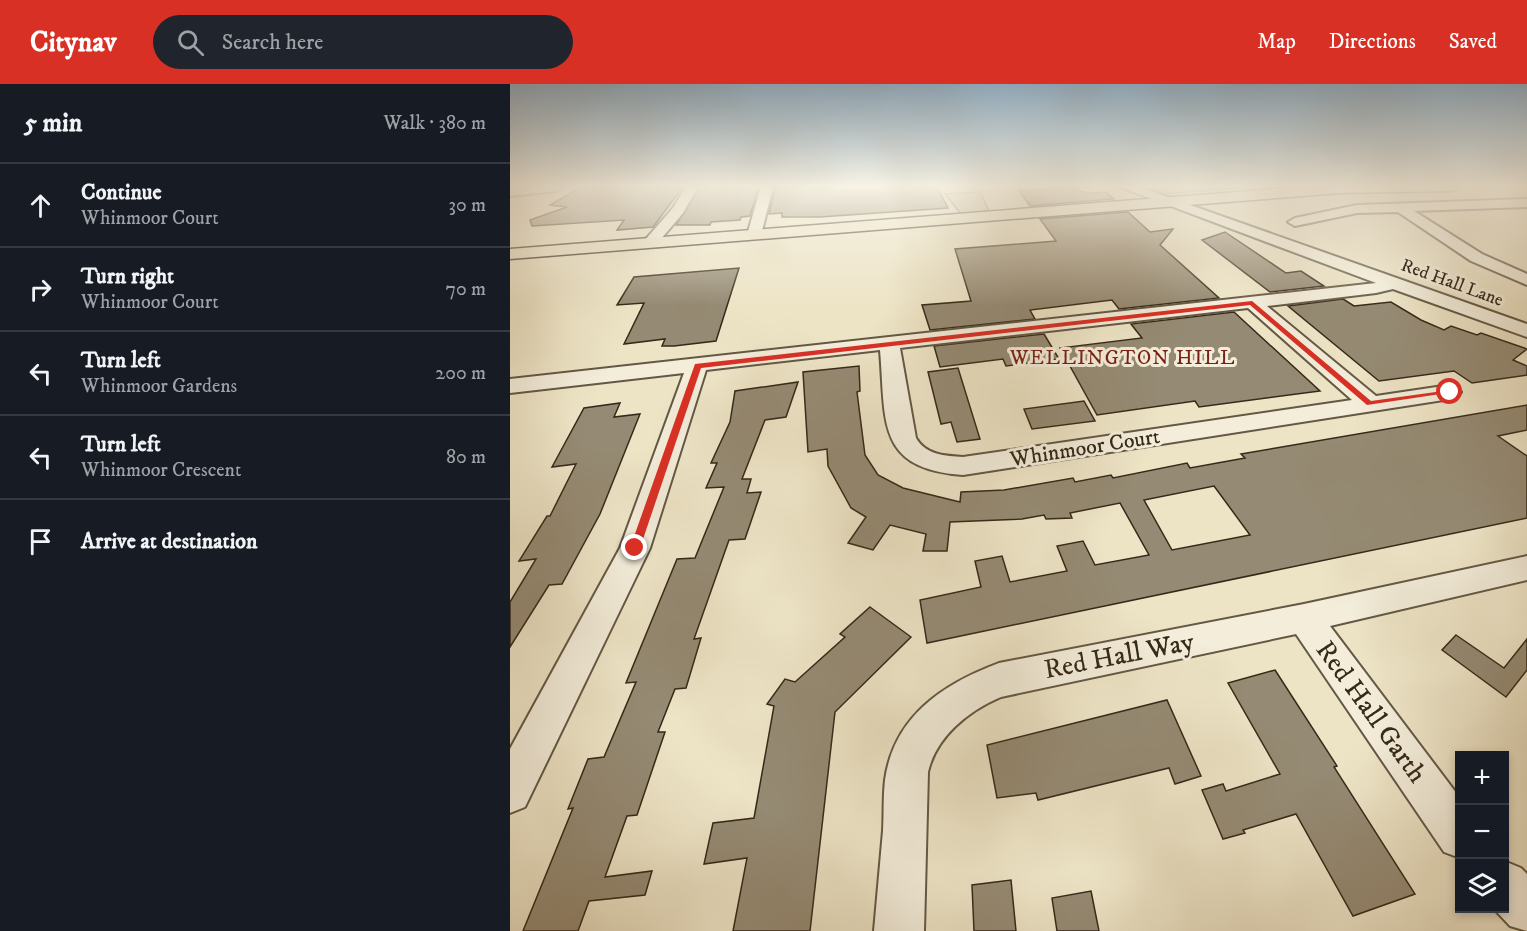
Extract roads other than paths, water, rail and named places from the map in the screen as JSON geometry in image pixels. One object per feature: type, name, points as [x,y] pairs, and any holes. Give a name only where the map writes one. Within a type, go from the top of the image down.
[{"type":"main road","points":[[510,254],[860,227]]},
{"type":"street","points":[[650,243],[664,227]]},
{"type":"street","points":[[754,235],[756,227]]},
{"type":"street","name":"Red Hall Lane","points":[[1235,227],[1527,330]]},
{"type":"street","points":[[1429,227],[1469,254],[1527,280]]},
{"type":"street","points":[[510,386],[1252,303],[1376,288],[1393,283]]},
{"type":"street","points":[[1252,303],[1370,403]]},
{"type":"street","name":"Whinmoor Court","points":[[889,344],[902,437],[917,454],[946,465],[963,466],[1450,392]]},
{"type":"street","points":[[510,792],[635,548],[698,366]]},
{"type":"street","name":"Red Hall Way","points":[[899,931],[908,766],[919,741],[935,719],[954,701],[976,688],[999,680],[1304,618],[1527,568]]},
{"type":"street","name":"Red Hall Garth","points":[[1304,618],[1455,829]]},
{"type":"street","points":[[1509,890],[1527,909]]},
{"type":"district","name":"WELLINGTON HILL","points":[[1123,358]]}]
